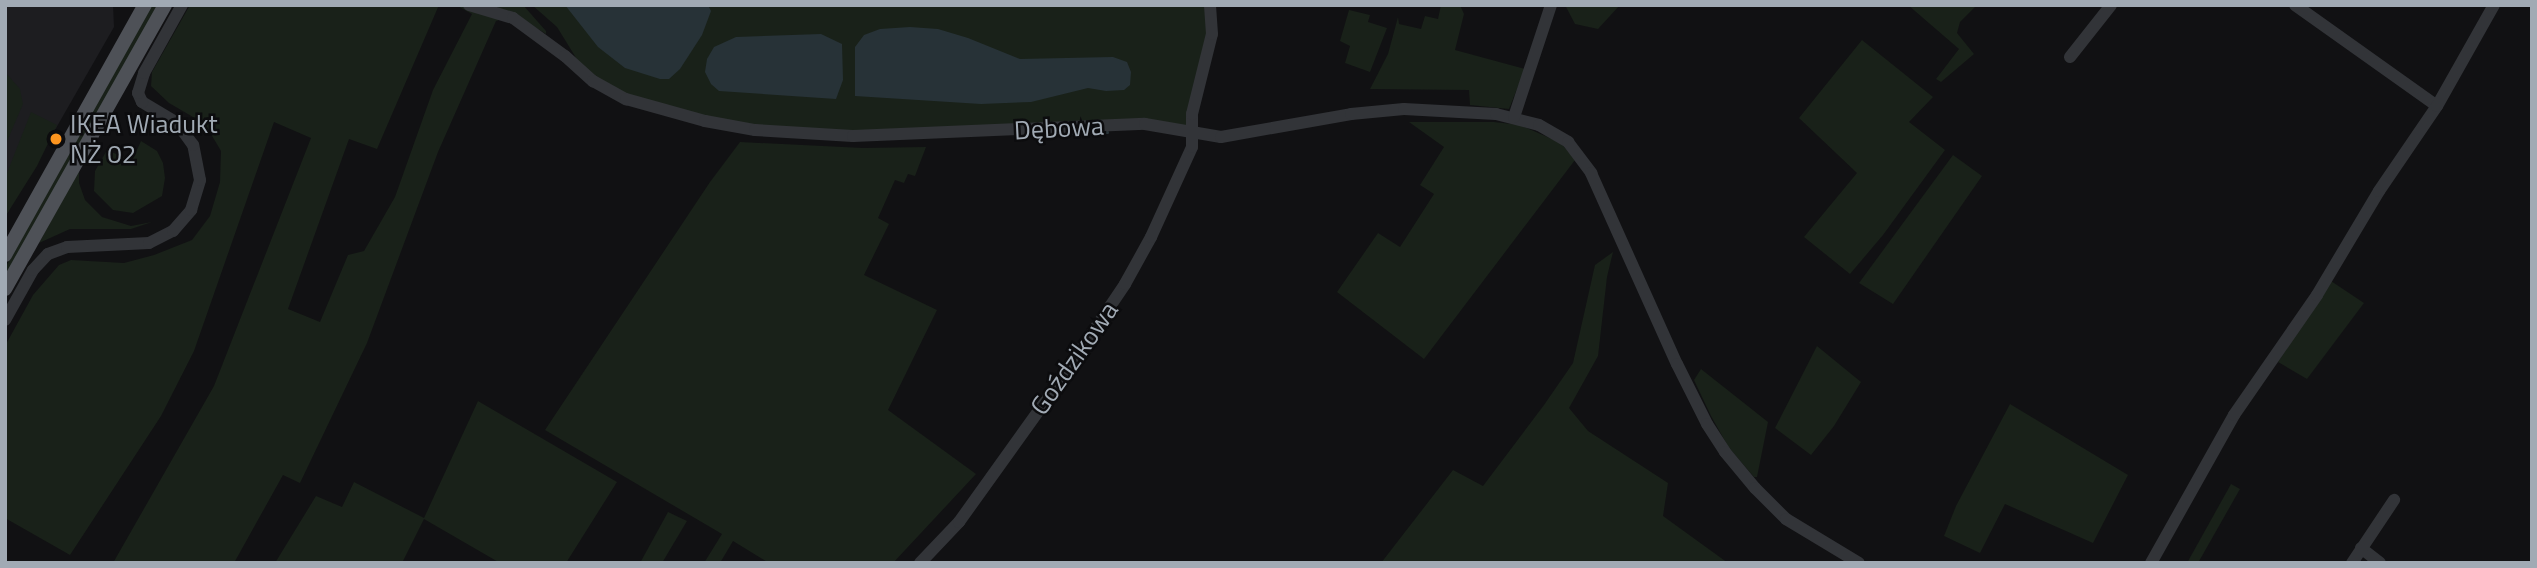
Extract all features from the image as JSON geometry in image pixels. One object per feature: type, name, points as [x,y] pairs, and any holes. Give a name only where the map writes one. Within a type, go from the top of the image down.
[{"type":"main road","points":[[5,255],[145,5]]},
{"type":"main road","points":[[5,289],[165,5]]},
{"type":"street","points":[[5,320],[33,270],[48,254],[68,247],[149,243],[173,231],[191,210],[200,180],[193,145],[177,123],[142,102],[138,93],[144,73],[182,5]]},
{"type":"street","name":"Dębowa","points":[[469,5],[513,19],[565,56],[593,81],[619,96],[650,107],[730,126],[831,136],[1145,124],[1166,125],[1191,133],[1232,137],[1351,114],[1404,109],[1514,117],[1545,128],[1573,148],[1596,183],[1677,364],[1707,425],[1725,452],[1786,519],[1860,563]]},
{"type":"street","name":"Goździkowa","points":[[920,563],[968,510],[1125,284],[1151,237],[1192,147],[1192,114],[1212,34],[1210,5]]},
{"type":"street","points":[[1514,117],[1551,5]]},
{"type":"street","points":[[2070,57],[2111,5]]},
{"type":"street","points":[[2295,5],[2437,106]]},
{"type":"street","points":[[2151,563],[2234,415],[2317,295],[2379,191],[2437,106],[2494,5]]},
{"type":"street","points":[[2352,563],[2394,500]]},
{"type":"street","points":[[2361,548],[2380,563]]},
{"type":"shaded area","points":[[5,5],[113,5],[114,27],[5,217]]},
{"type":"shaded area","points":[[152,5],[158,5],[5,277],[5,268]]},
{"type":"shaded area","points":[[190,5],[439,5],[377,149],[349,139],[288,309],[320,322],[348,255],[364,251],[395,197],[433,90],[472,14],[456,5],[523,5],[546,34],[515,15],[496,21],[438,152],[367,343],[300,483],[283,475],[234,563],[113,563],[214,386],[311,138],[274,122],[194,351],[161,416],[70,555],[5,518],[5,346],[33,295],[59,265],[71,260],[124,263],[154,255],[192,240],[210,216],[220,182],[221,151],[205,124],[169,103],[151,86],[152,72]]},
{"type":"shaded area","points":[[532,5],[1210,5],[1212,14],[1185,129],[752,132],[618,92],[594,79],[578,61],[557,27]]},
{"type":"shaded area","points":[[565,5],[708,5],[711,11],[702,35],[680,69],[669,79],[660,79],[625,68],[598,47]]},
{"type":"shaded area","points":[[1441,5],[1460,5],[1464,14],[1455,50],[1525,69],[1509,109],[1470,105],[1469,90],[1370,89],[1388,54],[1398,17],[1399,24],[1421,29],[1425,16],[1438,19]]},
{"type":"shaded area","points":[[1565,5],[1620,5],[1598,29],[1575,24]]},
{"type":"shaded area","points":[[1908,5],[1977,5],[1960,22],[1957,33],[1974,54],[1941,82],[1936,79],[1959,49]]},
{"type":"shaded area","points":[[1349,10],[1370,15],[1368,22],[1387,28],[1370,72],[1345,63],[1350,46],[1340,41]]},
{"type":"shaded area","points":[[880,29],[938,29],[1020,59],[1113,57],[1127,62],[1131,72],[1130,85],[1124,90],[1088,88],[1031,102],[981,104],[855,96],[855,47],[864,35]]},
{"type":"shaded area","points":[[821,34],[842,44],[843,80],[836,99],[719,91],[711,84],[705,72],[707,59],[714,47],[736,37]]},
{"type":"shaded area","points":[[1862,40],[1933,97],[1909,122],[1945,150],[1883,235],[1850,274],[1804,237],[1857,173],[1799,118]]},
{"type":"shaded area","points":[[5,72],[20,89],[23,104],[5,146]]},
{"type":"shaded area","points":[[31,112],[57,125],[37,166],[5,217],[5,178]]},
{"type":"shaded area","points":[[1409,122],[1494,122],[1520,125],[1561,143],[1575,160],[1424,359],[1337,292],[1378,233],[1400,247],[1434,194],[1420,185],[1444,147]]},
{"type":"shaded area","points":[[141,141],[157,151],[163,163],[165,178],[162,196],[133,213],[113,210],[94,191],[95,171],[107,150],[132,161]]},
{"type":"shaded area","points":[[740,142],[863,148],[926,147],[915,176],[908,174],[904,183],[895,180],[878,218],[889,224],[864,275],[937,310],[888,410],[976,474],[893,563],[769,563],[733,541],[720,563],[704,563],[722,534],[545,430],[710,182]]},
{"type":"shaded area","points":[[1953,155],[1982,176],[1893,304],[1859,283]]},
{"type":"shaded area","points":[[79,170],[79,183],[85,200],[102,217],[131,226],[152,222],[131,229],[70,229],[39,243]]},
{"type":"shaded area","points":[[1613,252],[1607,277],[1598,356],[1569,408],[1588,431],[1668,483],[1663,516],[1728,563],[1381,563],[1453,470],[1483,486],[1544,405],[1573,363],[1595,265]]},
{"type":"shaded area","points":[[2331,281],[2364,303],[2307,379],[2278,362]]},
{"type":"shaded area","points":[[1817,346],[1861,382],[1834,426],[1811,455],[1775,428]]},
{"type":"shaded area","points":[[1701,369],[1768,422],[1757,477],[1754,477],[1729,448],[1711,416],[1694,380]]},
{"type":"shaded area","points":[[478,401],[617,482],[566,563],[500,563],[424,519],[402,563],[275,563],[316,496],[342,507],[354,482],[424,518]]},
{"type":"shaded area","points":[[2010,404],[2128,475],[2093,543],[2005,504],[1980,553],[1944,536],[1956,506]]},
{"type":"shaded area","points":[[2231,484],[2240,489],[2198,563],[2187,563]]},
{"type":"shaded area","points":[[668,512],[687,521],[662,563],[640,563]]},
{"type":"waterway","points":[[1064,133],[1107,132]]},
{"type":"place","name":"IKEA Wiadukt NŻ 02","points":[[56,139]]}]
